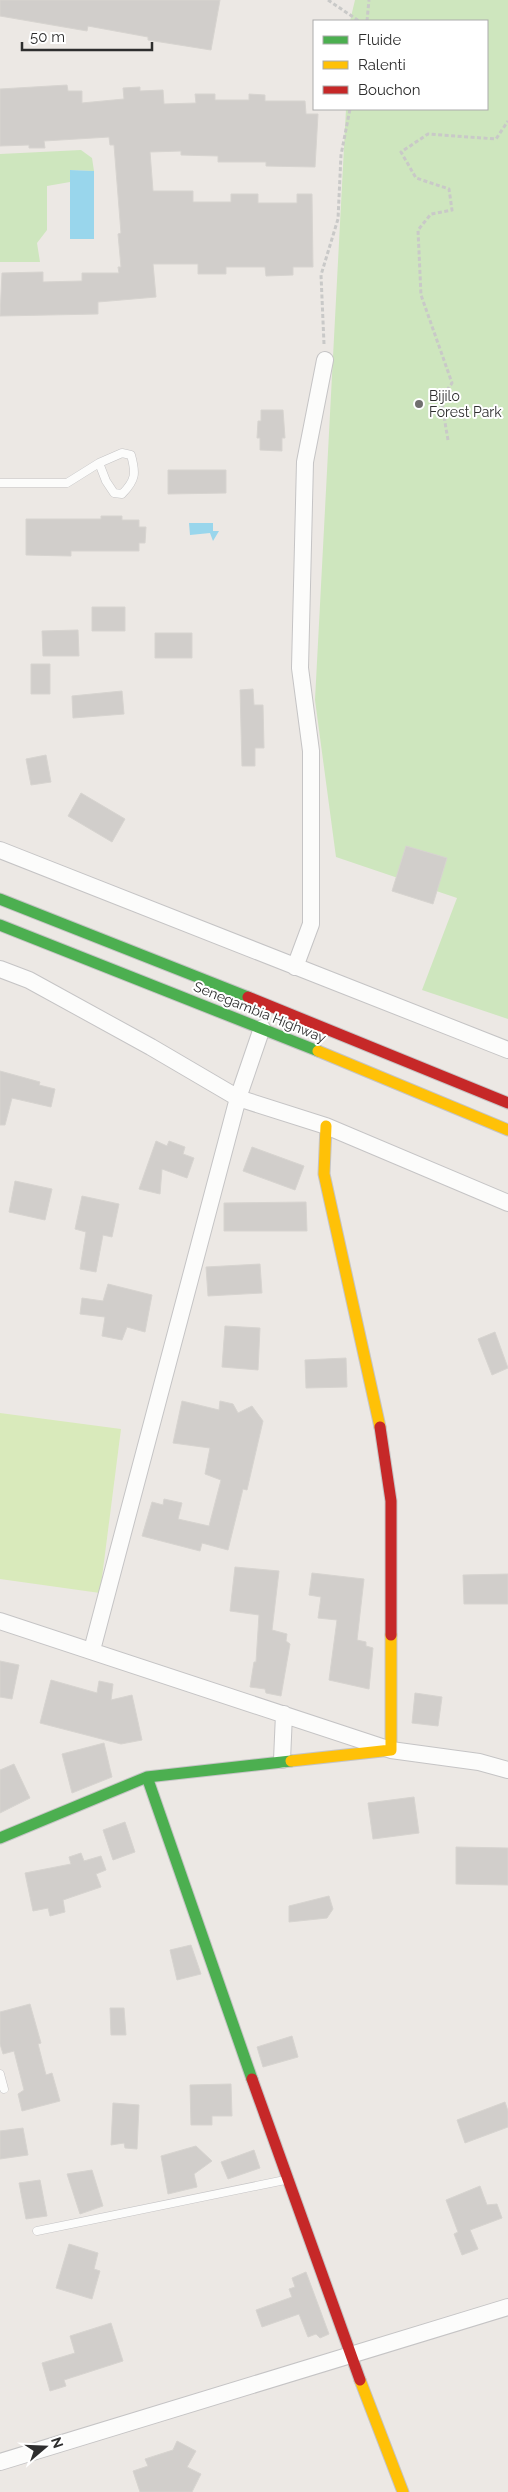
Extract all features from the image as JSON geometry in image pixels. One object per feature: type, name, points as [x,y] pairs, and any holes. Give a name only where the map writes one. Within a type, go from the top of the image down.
[{"type":"street","points":[[296,966],[311,924],[311,751],[300,668],[306,462],[325,360]]},
{"type":"street","points":[[0,850],[508,1050]]},
{"type":"street","name":"Senegambia Highway","points":[[0,898],[508,1103]]},
{"type":"street","name":"Senegambia Highway","points":[[0,925],[262,1028],[508,1130]]},
{"type":"street","points":[[0,969],[29,980],[142,1042],[238,1098],[326,1126],[508,1203]]},
{"type":"street","points":[[92,1650],[238,1098],[262,1028]]},
{"type":"street","points":[[326,1126],[324,1174],[379,1422],[391,1501],[391,1750]]},
{"type":"street","points":[[0,1621],[391,1750],[480,1762],[508,1770]]},
{"type":"street","points":[[282,1760],[284,1714]]},
{"type":"street","points":[[0,1838],[148,1777],[282,1760],[391,1750]]},
{"type":"street","points":[[148,1777],[287,2180],[350,2356],[403,2492]]},
{"type":"street","points":[[0,2462],[508,2307]]},
{"type":"lane","points":[[0,483],[67,483],[99,462],[122,452],[131,455],[135,468],[133,484],[122,494],[114,493],[106,481],[99,462]]},
{"type":"lane","points":[[0,2074],[4,2089]]},
{"type":"lane","points":[[38,2231],[287,2180]]},
{"type":"path","points":[[328,0],[358,20]]},
{"type":"path","points":[[367,20],[369,0]]},
{"type":"path","points":[[325,360],[322,275],[338,219],[341,155],[350,110]]},
{"type":"path","points":[[448,440],[441,398],[452,384],[421,295],[418,230],[431,214],[452,210],[449,189],[416,178],[401,152],[428,134],[496,139],[508,121]]},
{"type":"green space","name":"Bijilo Forest Park","points":[[355,0],[508,0],[508,1019],[422,990],[457,898],[336,857],[315,700],[346,110],[488,110],[488,20],[350,20]]},
{"type":"green space","points":[[81,150],[92,158],[94,171],[71,170],[70,182],[47,186],[47,230],[37,243],[40,262],[0,262],[0,154]]},
{"type":"green space","points":[[0,1413],[121,1429],[100,1593],[0,1579]]},
{"type":"water","points":[[70,170],[94,171],[94,239],[70,239]]},
{"type":"water","points":[[189,523],[213,523],[213,531],[219,531],[213,541],[210,533],[190,535]]},
{"type":"building","points":[[0,0],[220,0],[211,50],[148,40],[148,37],[88,26],[87,31],[0,16]]},
{"type":"building","points":[[67,85],[68,91],[82,91],[82,103],[124,99],[123,88],[140,87],[140,91],[163,90],[164,104],[196,103],[195,94],[215,94],[215,100],[249,100],[249,94],[265,95],[265,101],[305,101],[306,114],[318,114],[315,167],[266,166],[266,162],[218,162],[218,156],[181,155],[181,151],[150,152],[153,191],[193,191],[193,202],[231,202],[231,194],[258,194],[258,203],[297,203],[297,194],[312,194],[313,267],[293,267],[293,275],[266,276],[265,267],[226,267],[226,274],[198,274],[198,264],[153,264],[156,297],[98,302],[98,314],[0,316],[2,273],[43,272],[43,282],[82,281],[82,273],[119,273],[118,267],[121,267],[118,234],[121,233],[114,145],[110,145],[109,137],[44,141],[45,148],[29,148],[29,145],[0,146],[0,89]]},
{"type":"building","points":[[261,410],[283,410],[285,438],[282,438],[282,451],[260,450],[260,438],[257,438],[258,421],[261,421]]},
{"type":"building","points":[[168,470],[226,470],[226,493],[168,494]]},
{"type":"building","points":[[101,516],[122,516],[122,520],[139,520],[139,527],[146,527],[145,543],[139,543],[139,551],[71,551],[71,556],[26,555],[26,519],[101,519]]},
{"type":"building","points":[[92,607],[125,607],[125,631],[92,631]]},
{"type":"building","points":[[78,630],[79,656],[43,656],[42,631]]},
{"type":"building","points":[[155,633],[192,633],[192,658],[155,658]]},
{"type":"building","points":[[31,664],[50,664],[50,694],[31,694]]},
{"type":"building","points":[[253,689],[254,705],[263,705],[264,748],[255,748],[255,766],[242,766],[240,690]]},
{"type":"building","points":[[122,691],[124,714],[73,718],[72,696]]},
{"type":"building","points":[[46,755],[51,782],[31,785],[26,759]]},
{"type":"building","points":[[81,793],[125,819],[112,842],[68,816]]},
{"type":"building","points":[[406,846],[447,858],[433,904],[392,891]]},
{"type":"building","points":[[0,1071],[40,1082],[39,1085],[55,1089],[51,1107],[12,1098],[5,1125],[0,1125]]},
{"type":"building","points":[[156,1141],[167,1146],[169,1141],[185,1147],[183,1154],[194,1158],[187,1178],[162,1169],[160,1194],[139,1189]]},
{"type":"building","points":[[252,1147],[304,1166],[295,1190],[243,1171]]},
{"type":"building","points":[[15,1181],[52,1189],[45,1220],[9,1212]]},
{"type":"building","points":[[82,1196],[119,1204],[112,1237],[103,1235],[96,1272],[80,1269],[86,1232],[75,1229]]},
{"type":"building","points":[[306,1202],[307,1231],[224,1231],[224,1203]]},
{"type":"building","points":[[260,1264],[262,1293],[208,1296],[206,1267]]},
{"type":"building","points":[[108,1284],[152,1295],[145,1332],[127,1327],[122,1340],[102,1336],[105,1317],[80,1314],[82,1298],[103,1301]]},
{"type":"building","points":[[225,1326],[260,1328],[258,1370],[222,1367]]},
{"type":"building","points":[[495,1332],[508,1368],[492,1375],[478,1339]]},
{"type":"building","points":[[346,1358],[347,1387],[306,1388],[305,1360]]},
{"type":"building","points":[[182,1401],[219,1410],[220,1401],[233,1404],[238,1413],[252,1406],[263,1421],[247,1490],[243,1489],[228,1550],[202,1543],[200,1551],[142,1536],[152,1502],[163,1505],[164,1499],[182,1503],[178,1519],[209,1526],[221,1480],[205,1474],[210,1448],[173,1443]]},
{"type":"building","points":[[235,1567],[279,1571],[272,1630],[287,1634],[286,1641],[290,1644],[281,1696],[266,1693],[265,1689],[250,1687],[254,1662],[256,1662],[259,1615],[230,1611]]},
{"type":"building","points":[[312,1573],[364,1579],[357,1640],[366,1642],[366,1646],[373,1648],[369,1689],[329,1680],[337,1620],[318,1618],[321,1597],[309,1595]]},
{"type":"building","points":[[508,1574],[508,1604],[464,1604],[463,1575]]},
{"type":"building","points":[[0,1661],[19,1665],[12,1699],[0,1697]]},
{"type":"building","points":[[51,1680],[97,1693],[99,1681],[113,1684],[111,1700],[132,1695],[142,1740],[121,1744],[40,1723]]},
{"type":"building","points":[[415,1693],[442,1697],[438,1726],[412,1723]]},
{"type":"building","points":[[104,1743],[112,1777],[72,1793],[62,1754]]},
{"type":"building","points":[[14,1764],[30,1798],[0,1813],[0,1770]]},
{"type":"building","points":[[414,1797],[419,1833],[373,1839],[368,1803]]},
{"type":"building","points":[[125,1822],[135,1852],[113,1860],[103,1830]]},
{"type":"building","points":[[456,1847],[508,1848],[508,1885],[456,1884]]},
{"type":"building","points":[[81,1853],[84,1861],[101,1856],[106,1870],[96,1874],[101,1887],[63,1900],[65,1912],[50,1916],[48,1908],[33,1911],[25,1873],[71,1864],[69,1857]]},
{"type":"building","points":[[329,1896],[333,1909],[327,1918],[289,1922],[289,1906]]},
{"type":"building","points":[[191,1945],[201,1974],[177,1980],[170,1950]]},
{"type":"building","points":[[30,2004],[41,2043],[38,2044],[46,2075],[52,2073],[60,2101],[22,2111],[18,2094],[24,2090],[14,2051],[3,2054],[0,2044],[0,2012]]},
{"type":"building","points":[[110,2008],[124,2008],[126,2035],[111,2035]]},
{"type":"building","points":[[292,2036],[298,2057],[263,2067],[257,2047]]},
{"type":"building","points":[[231,2084],[232,2116],[212,2116],[212,2125],[191,2125],[190,2085]]},
{"type":"building","points":[[505,2102],[508,2111],[508,2127],[465,2143],[457,2120]]},
{"type":"building","points":[[113,2103],[139,2105],[137,2149],[125,2148],[124,2143],[111,2145]]},
{"type":"building","points":[[23,2128],[28,2155],[0,2159],[0,2131]]},
{"type":"building","points":[[196,2146],[212,2161],[194,2174],[197,2187],[168,2194],[161,2156]]},
{"type":"building","points":[[254,2150],[260,2168],[228,2179],[221,2162]]},
{"type":"building","points":[[92,2170],[103,2206],[80,2214],[67,2174]]},
{"type":"building","points":[[40,2180],[47,2216],[26,2219],[19,2183]]},
{"type":"building","points":[[480,2186],[487,2205],[497,2204],[502,2218],[470,2230],[478,2249],[462,2255],[454,2234],[458,2232],[446,2200]]},
{"type":"building","points":[[69,2244],[98,2253],[94,2269],[100,2271],[92,2299],[56,2288]]},
{"type":"building","points":[[306,2272],[329,2334],[320,2338],[316,2334],[308,2337],[299,2314],[262,2327],[256,2310],[292,2297],[289,2289],[295,2287],[292,2278]]},
{"type":"building","points":[[111,2323],[123,2361],[64,2380],[66,2386],[50,2391],[42,2363],[75,2353],[70,2336]]},
{"type":"building","points":[[177,2441],[196,2451],[187,2467],[201,2474],[192,2492],[140,2492],[133,2471],[148,2466],[145,2459],[173,2450]]},
{"type":"traffic: fast","points":[[0,899],[248,997]]},
{"type":"traffic: fast","points":[[0,925],[318,1051]]},
{"type":"traffic: fast","points":[[0,1838],[147,1777],[291,1761]]},
{"type":"traffic: fast","points":[[147,1777],[252,2079]]},
{"type":"traffic: slow","points":[[318,1051],[508,1130]]},
{"type":"traffic: slow","points":[[326,1126],[324,1174],[380,1427]]},
{"type":"traffic: slow","points":[[291,1761],[391,1750],[391,1635]]},
{"type":"traffic: slow","points":[[360,2380],[403,2492]]},
{"type":"traffic: jam","points":[[248,997],[508,1103]]},
{"type":"traffic: jam","points":[[380,1427],[391,1501],[391,1635]]},
{"type":"traffic: jam","points":[[252,2079],[360,2380]]},
{"type":"place","name":"Bijilo Forest Park","points":[[419,404]]}]
